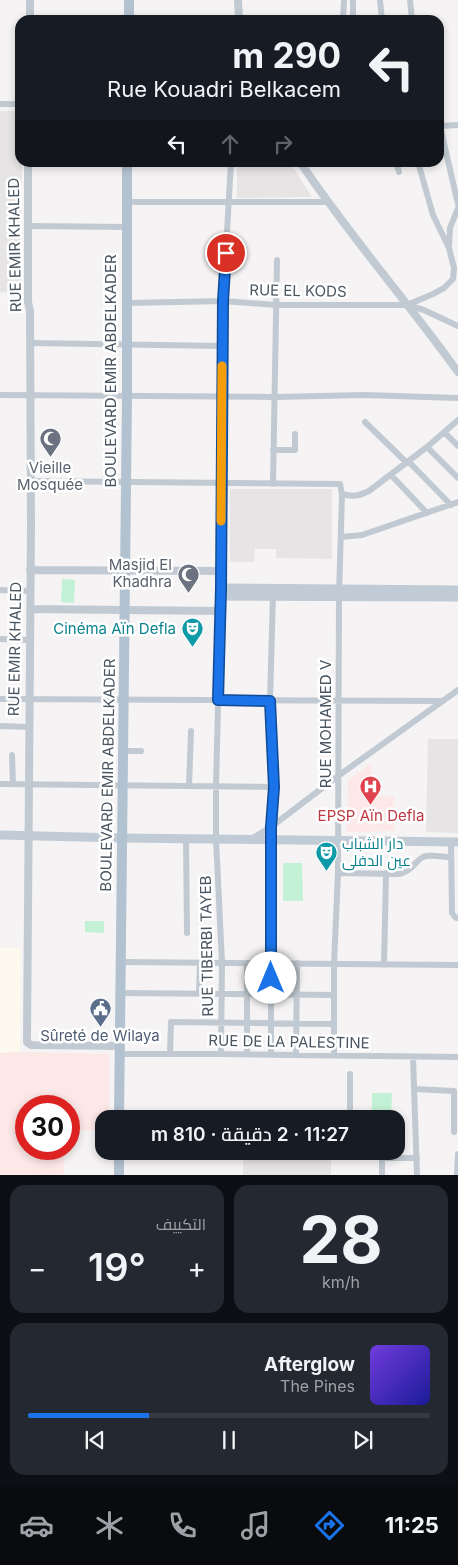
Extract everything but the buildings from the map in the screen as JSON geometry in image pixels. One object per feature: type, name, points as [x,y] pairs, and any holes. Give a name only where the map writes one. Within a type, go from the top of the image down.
[{"type":"main road","points":[[129,0],[129,15]]},
{"type":"main road","name":"BOULEVARD EMIR ABDELKADER","points":[[119,1110],[126,344],[128,303],[127,167]]},
{"type":"main road","points":[[339,593],[458,590]]},
{"type":"main road","points":[[221,592],[458,597]]},
{"type":"main road","points":[[0,835],[454,842]]},
{"type":"main road","points":[[119,1160],[119,1175]]},
{"type":"street","points":[[30,0],[30,15]]},
{"type":"street","points":[[238,0],[239,15]]},
{"type":"street","points":[[343,15],[344,0]]},
{"type":"street","points":[[353,0],[353,15]]},
{"type":"street","points":[[380,0],[382,15]]},
{"type":"street","points":[[410,0],[412,15]]},
{"type":"street","points":[[0,104],[15,104]]},
{"type":"street","points":[[444,126],[458,125]]},
{"type":"street","points":[[444,147],[458,206],[450,228],[448,248]]},
{"type":"street","name":"RUE EMIR KHALED","points":[[28,167],[31,481],[27,1042],[31,1045],[120,1050]]},
{"type":"street","name":"RUE TIBERBI TAYEB","points":[[221,1054],[222,963],[216,838],[216,786],[221,592],[223,301],[231,167]]},
{"type":"street","points":[[303,167],[326,202],[431,334],[458,372]]},
{"type":"street","points":[[397,167],[398,172]]},
{"type":"street","points":[[407,305],[444,288],[453,279],[454,268],[448,248],[433,215],[419,167]]},
{"type":"street","points":[[127,202],[326,202]]},
{"type":"street","points":[[28,226],[127,227]]},
{"type":"street","points":[[31,481],[273,484],[277,260]]},
{"type":"street","name":"RUE EL KODS","points":[[128,303],[223,301],[276,305],[407,305]]},
{"type":"street","points":[[407,305],[424,310],[458,326]]},
{"type":"street","points":[[30,343],[222,346]]},
{"type":"street","points":[[0,395],[274,397],[364,395],[458,398]]},
{"type":"street","points":[[342,494],[358,496],[369,491],[427,447],[458,420]]},
{"type":"street","points":[[365,422],[406,462],[411,464],[451,505]]},
{"type":"street","points":[[444,432],[458,446]]},
{"type":"street","points":[[273,450],[295,450],[295,434]]},
{"type":"street","points":[[427,447],[458,478]]},
{"type":"street","points":[[391,475],[427,513]]},
{"type":"street","name":"RUE MOHAMED V","points":[[273,484],[340,484],[342,494],[339,593],[338,873],[334,964],[334,1055]]},
{"type":"street","points":[[341,537],[362,535],[458,502]]},
{"type":"street","points":[[30,570],[124,572],[221,571]]},
{"type":"street","points":[[0,590],[30,590]]},
{"type":"street","points":[[271,1055],[271,827],[274,787],[270,701],[273,592]]},
{"type":"street","points":[[30,608],[220,611]]},
{"type":"street","points":[[0,639],[30,640]]},
{"type":"street","points":[[252,839],[458,690]]},
{"type":"street","points":[[0,699],[443,701]]},
{"type":"street","points":[[0,726],[28,727]]},
{"type":"street","points":[[189,786],[191,732]]},
{"type":"street","points":[[122,751],[142,751]]},
{"type":"street","points":[[12,755],[13,784]]},
{"type":"street","points":[[0,784],[274,787]]},
{"type":"street","points":[[186,838],[187,933]]},
{"type":"street","points":[[454,842],[450,857],[452,913],[458,918]]},
{"type":"street","points":[[338,873],[400,874],[408,871],[422,857],[450,857]]},
{"type":"street","points":[[384,964],[386,873]]},
{"type":"street","points":[[121,962],[458,965]]},
{"type":"street","points":[[200,963],[200,993]]},
{"type":"street","points":[[247,963],[247,1054]]},
{"type":"street","points":[[296,1055],[297,963]]},
{"type":"street","points":[[121,993],[334,994]]},
{"type":"street","points":[[170,1053],[171,1022],[333,1024]]},
{"type":"street","name":"RUE DE LA PALESTINE","points":[[120,1050],[170,1053],[458,1057]]},
{"type":"street","points":[[413,1057],[417,1175]]},
{"type":"street","points":[[350,1074],[350,1110]]},
{"type":"street","points":[[414,1089],[454,1091],[454,1132]]},
{"type":"street","points":[[457,1175],[458,1154]]},
{"type":"street","points":[[405,1158],[417,1158]]},
{"type":"street","points":[[382,1160],[382,1175]]},
{"type":"shaded area","points":[[0,111],[15,111],[15,167],[22,167],[20,293],[0,292]]},
{"type":"shaded area","points":[[237,167],[293,167],[312,197],[237,198]]},
{"type":"shaded area","points":[[230,489],[332,489],[332,559],[276,558],[276,549],[255,549],[254,562],[230,562]]},
{"type":"shaded area","points":[[428,739],[458,739],[458,833],[426,832]]},
{"type":"shaded area","name":"EPSP Aïn Defla","points":[[371,763],[372,795],[394,797],[394,831],[347,832],[348,780]]},
{"type":"shaded area","points":[[0,948],[21,948],[20,1052],[0,1053]]},
{"type":"shaded area","points":[[0,1053],[109,1054],[109,1110],[95,1110],[95,1131],[80,1130],[80,1095],[15,1095],[15,1160],[64,1160],[64,1175],[0,1175]]},
{"type":"shaded area","points":[[243,1160],[331,1160],[331,1175],[243,1175]]},
{"type":"green space","points":[[62,579],[75,580],[74,603],[61,602]]},
{"type":"green space","points":[[283,863],[302,863],[303,901],[283,901]]},
{"type":"green space","points":[[85,921],[104,921],[104,933],[85,932]]},
{"type":"green space","points":[[372,1093],[392,1093],[391,1110],[372,1110]]},
{"type":"slow traffic","points":[[221,521],[222,366]]},
{"type":"place","name":"Vieille Mosquée","points":[[50,458]]},
{"type":"place","name":"Masjid El Khadhra","points":[[188,593]]},
{"type":"place","name":"Cinéma Aïn Defla","points":[[192,648]]},
{"type":"place","name":"EPSP Aïn Defla","points":[[371,806]]},
{"type":"place","name":"دار الشباب عين الدفلى","points":[[326,872]]},
{"type":"place","name":"Sûreté de Wilaya","points":[[100,1027]]},
{"type":"route","points":[[226,253],[223,301],[221,588],[218,700],[270,701],[274,787],[271,827],[271,978]]}]
